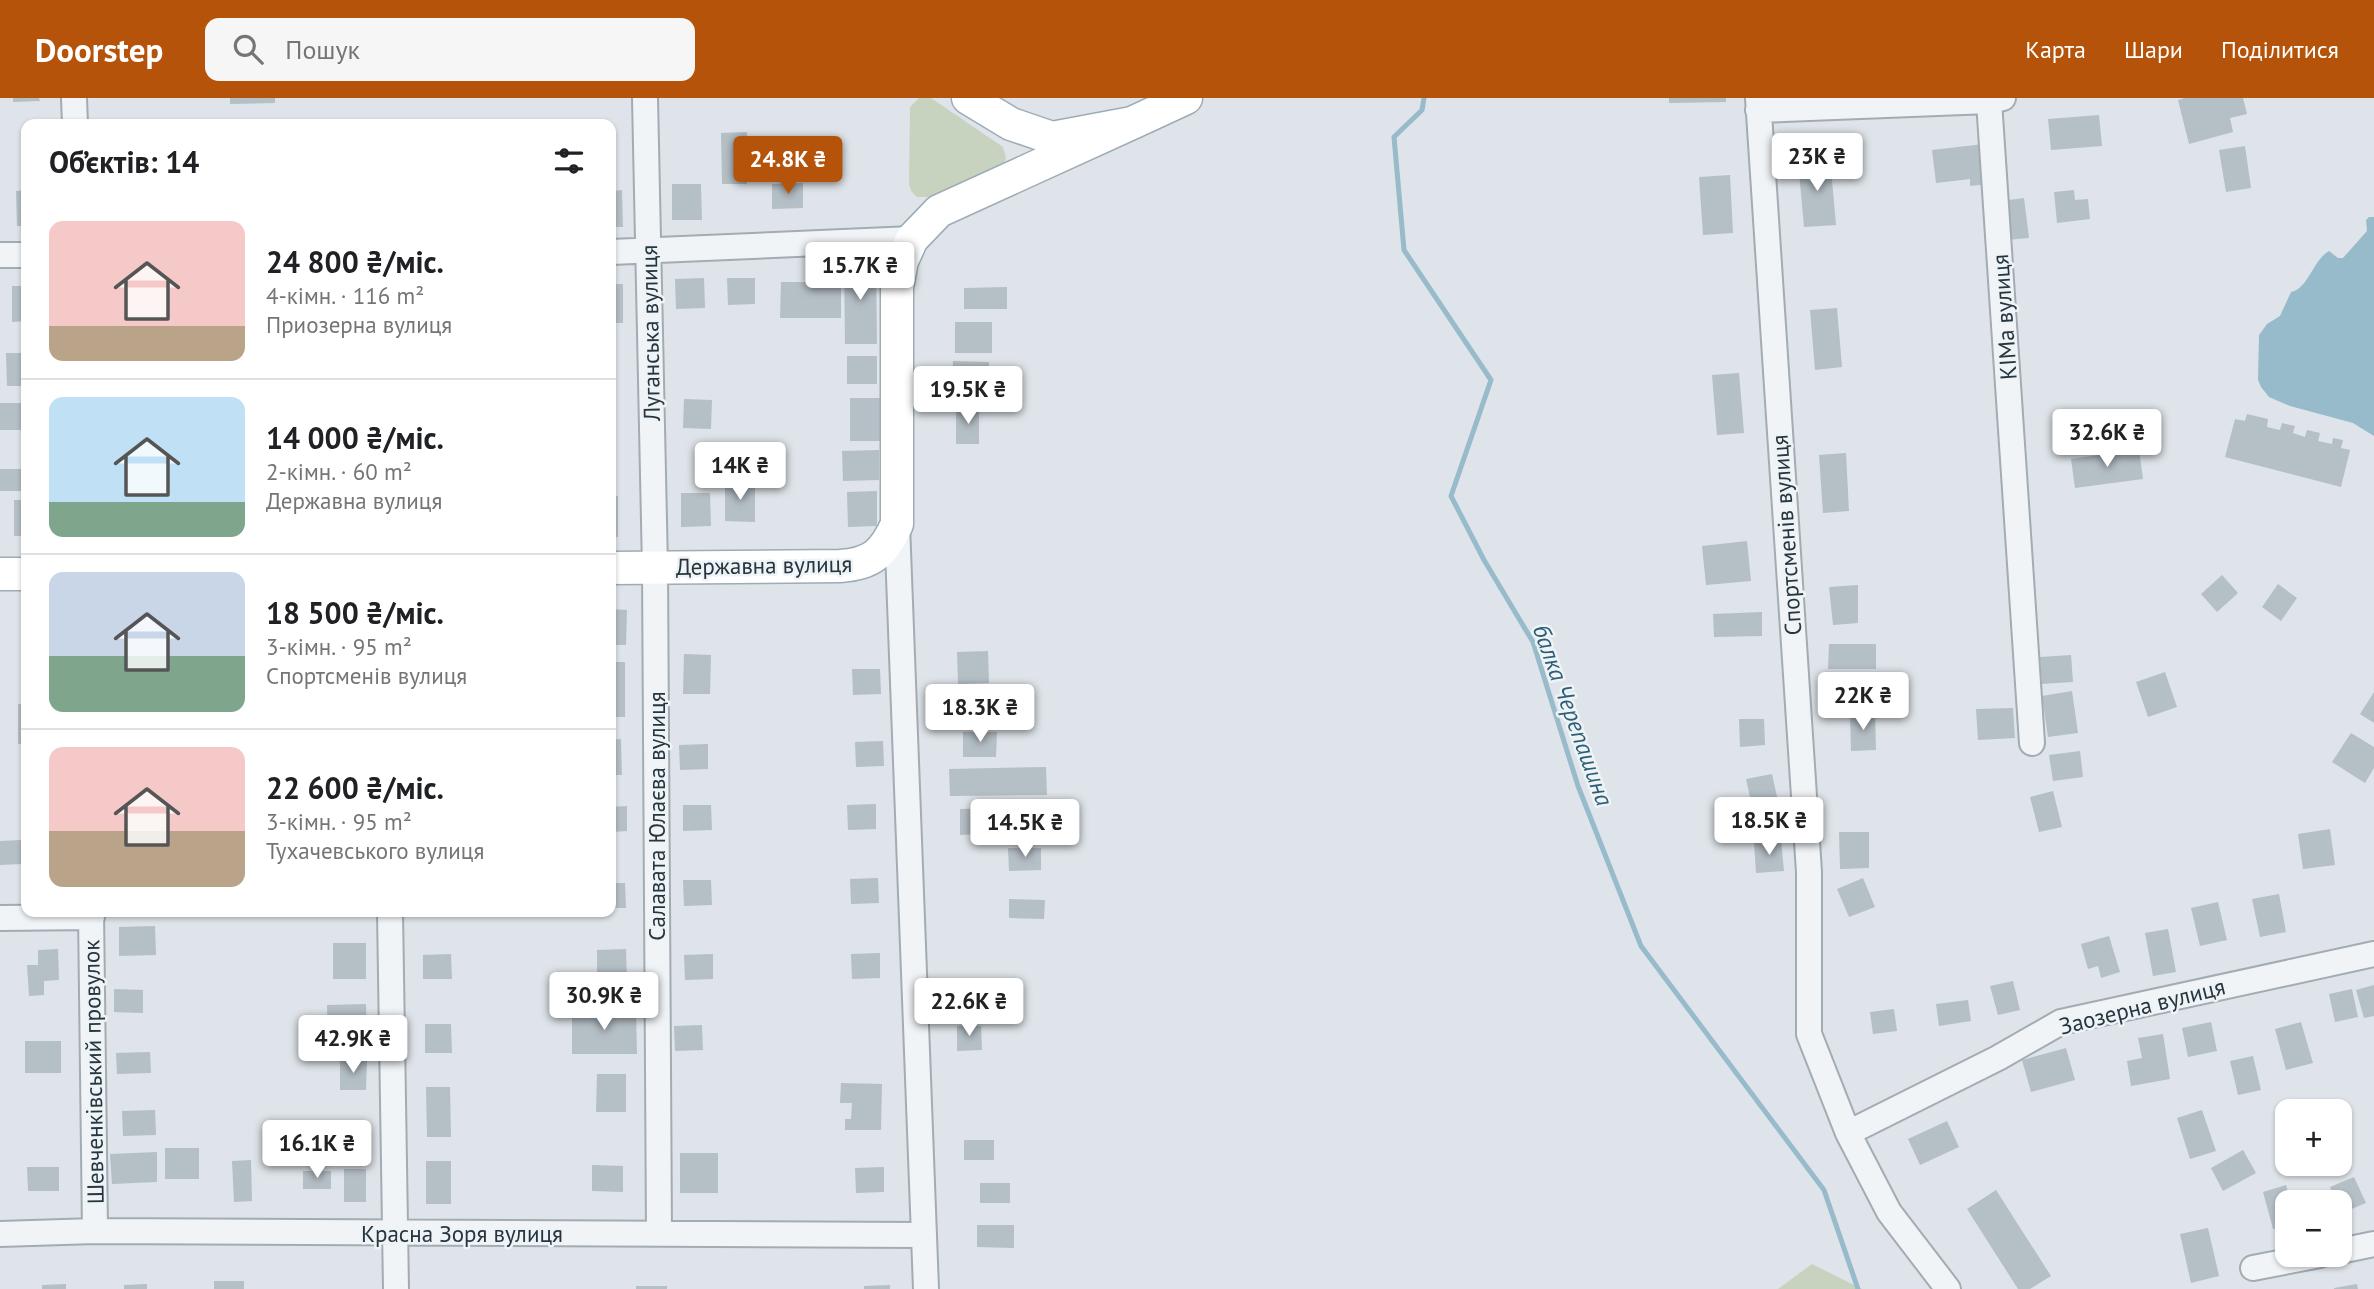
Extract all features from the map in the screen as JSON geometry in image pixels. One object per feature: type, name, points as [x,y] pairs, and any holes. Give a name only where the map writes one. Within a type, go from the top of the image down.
[{"type":"main road","points":[[968,98],[1011,124],[1052,138],[1132,123]]},
{"type":"main road","points":[[897,524],[897,287],[902,261],[912,239],[939,211],[1186,98]]},
{"type":"main road","name":"Державна вулиця","points":[[616,568],[859,565],[881,551],[897,524]]},
{"type":"main road","points":[[0,574],[21,573]]},
{"type":"street","points":[[74,98],[75,119]]},
{"type":"street","name":"Луганська вулиця","points":[[645,98],[654,568]]},
{"type":"street","name":"КІМа вулиця","points":[[1758,104],[1996,100],[2032,743]]},
{"type":"street","name":"Спортсменів вулиця","points":[[1758,104],[1809,872],[1809,1034],[1848,1133],[1889,1212],[1948,1289]]},
{"type":"street","points":[[616,252],[912,239]]},
{"type":"street","points":[[0,255],[21,255]]},
{"type":"street","points":[[897,524],[926,1289]]},
{"type":"street","name":"Салавата Юлаєва вулиця","points":[[654,568],[659,1233]]},
{"type":"street","points":[[0,918],[23,917]]},
{"type":"street","name":"Шевченківський провулок","points":[[91,917],[95,1231]]},
{"type":"street","points":[[390,917],[396,1289]]},
{"type":"street","name":"Заозерна вулиця","points":[[1848,1133],[1998,1058],[2061,1022],[2374,954]]},
{"type":"street","name":"Красна Зоря вулиця","points":[[0,1234],[95,1231],[924,1235]]},
{"type":"street","points":[[2352,1249],[2374,1244]]},
{"type":"street","points":[[2253,1268],[2275,1264]]},
{"type":"green space","points":[[919,98],[931,98],[1003,147],[1006,158],[1002,168],[933,197],[917,197],[909,184],[910,107]]},
{"type":"green space","points":[[1812,1264],[1862,1289],[1778,1289]]},
{"type":"water","points":[[2374,217],[2374,436],[2353,423],[2290,406],[2269,397],[2258,380],[2259,335],[2267,324],[2280,316],[2291,292],[2302,286],[2323,255],[2329,251],[2338,258],[2343,258],[2367,231],[2366,220]]},
{"type":"building","points":[[13,98],[39,98],[40,101],[13,102]]},
{"type":"building","points":[[230,98],[275,98],[275,103],[230,104]]},
{"type":"building","points":[[1669,98],[1726,98],[1726,102],[1669,103]]},
{"type":"building","points":[[2243,98],[2247,114],[2230,118],[2233,132],[2189,144],[2178,100]]},
{"type":"building","points":[[2099,115],[2102,146],[2051,150],[2048,119]]},
{"type":"building","points":[[747,132],[747,184],[722,184],[721,133]]},
{"type":"building","points":[[1984,144],[1989,184],[1970,186],[1970,179],[1936,183],[1932,150]]},
{"type":"building","points":[[2245,146],[2251,188],[2226,192],[2219,150]]},
{"type":"building","points":[[1830,158],[1836,225],[1804,227],[1798,161]]},
{"type":"building","points":[[1730,175],[1733,233],[1703,235],[1699,177]]},
{"type":"building","points":[[803,183],[803,208],[772,209],[772,184]]},
{"type":"building","points":[[672,184],[701,184],[702,220],[672,220]]},
{"type":"building","points":[[21,190],[21,226],[17,226],[16,191]]},
{"type":"building","points":[[622,190],[623,227],[616,227],[616,191]]},
{"type":"building","points":[[2074,190],[2075,200],[2088,199],[2090,219],[2057,223],[2054,192]]},
{"type":"building","points":[[2024,198],[2029,238],[2006,240],[2002,201]]},
{"type":"building","points":[[844,259],[876,259],[877,344],[845,344]]},
{"type":"building","points":[[704,278],[705,308],[676,309],[675,279]]},
{"type":"building","points":[[727,278],[755,278],[755,304],[728,305]]},
{"type":"building","points":[[781,282],[841,282],[841,318],[780,318]]},
{"type":"building","points":[[616,284],[623,284],[623,323],[616,323]]},
{"type":"building","points":[[12,286],[21,286],[21,321],[12,322]]},
{"type":"building","points":[[1007,287],[1007,309],[964,309],[964,288]]},
{"type":"building","points":[[1837,308],[1842,367],[1815,370],[1810,310]]},
{"type":"building","points":[[955,322],[992,322],[992,353],[955,353]]},
{"type":"building","points":[[6,353],[21,353],[21,386],[7,386]]},
{"type":"building","points":[[847,356],[877,356],[877,384],[847,384]]},
{"type":"building","points":[[953,361],[989,362],[989,384],[952,383]]},
{"type":"building","points":[[1739,373],[1744,433],[1717,435],[1712,375]]},
{"type":"building","points":[[850,398],[882,398],[882,441],[850,441]]},
{"type":"building","points":[[684,399],[712,400],[711,429],[683,428]]},
{"type":"building","points":[[0,403],[21,403],[21,430],[0,430]]},
{"type":"building","points":[[956,409],[979,409],[979,444],[956,444]]},
{"type":"building","points":[[2247,414],[2268,419],[2267,427],[2280,430],[2282,423],[2295,426],[2293,433],[2305,437],[2307,430],[2320,433],[2318,441],[2332,444],[2333,438],[2343,440],[2341,448],[2350,450],[2341,487],[2225,457],[2235,419],[2245,421]]},
{"type":"building","points":[[749,449],[771,450],[771,475],[748,475]]},
{"type":"building","points":[[2139,449],[2143,479],[2075,488],[2071,459]]},
{"type":"building","points":[[879,450],[879,480],[843,481],[842,451]]},
{"type":"building","points":[[1846,453],[1849,511],[1823,513],[1819,455]]},
{"type":"building","points":[[0,469],[21,469],[21,491],[0,491]]},
{"type":"building","points":[[725,480],[744,480],[744,486],[755,486],[755,522],[725,521]]},
{"type":"building","points":[[877,491],[877,526],[848,527],[847,492]]},
{"type":"building","points":[[681,493],[710,493],[711,526],[681,527]]},
{"type":"building","points":[[616,496],[618,496],[616,537]]},
{"type":"building","points":[[14,500],[21,500],[21,536],[14,536]]},
{"type":"building","points":[[1747,541],[1751,581],[1706,585],[1702,546]]},
{"type":"building","points":[[2222,575],[2238,593],[2217,612],[2201,594]]},
{"type":"building","points":[[2278,584],[2297,598],[2281,621],[2262,607]]},
{"type":"building","points":[[1858,585],[1858,623],[1833,625],[1829,587]]},
{"type":"building","points":[[616,609],[627,610],[626,645],[616,645]]},
{"type":"building","points":[[1762,612],[1762,636],[1714,637],[1713,614]]},
{"type":"building","points":[[1829,644],[1876,644],[1876,669],[1828,669]]},
{"type":"building","points":[[988,651],[989,683],[958,684],[957,652]]},
{"type":"building","points":[[684,654],[711,655],[710,694],[683,694]]},
{"type":"building","points":[[2071,655],[2073,682],[2042,684],[2040,657]]},
{"type":"building","points":[[616,662],[625,662],[625,717],[616,717]]},
{"type":"building","points":[[852,669],[880,669],[881,694],[853,695]]},
{"type":"building","points":[[2165,672],[2177,707],[2148,717],[2136,682]]},
{"type":"building","points":[[2072,691],[2078,733],[2048,737],[2042,696]]},
{"type":"building","points":[[2374,692],[2374,723],[2360,714]]},
{"type":"building","points":[[18,704],[21,704],[21,744],[18,744]]},
{"type":"building","points":[[2013,708],[2015,738],[1978,740],[1976,709]]},
{"type":"building","points":[[1875,712],[1876,750],[1851,751],[1850,713]]},
{"type":"building","points":[[1739,719],[1764,719],[1765,745],[1740,747]]},
{"type":"building","points":[[963,732],[997,732],[996,757],[963,757]]},
{"type":"building","points":[[2351,733],[2374,747],[2374,768],[2365,783],[2332,762]]},
{"type":"building","points":[[621,739],[622,775],[616,775],[616,740]]},
{"type":"building","points":[[883,741],[884,766],[856,767],[855,742]]},
{"type":"building","points":[[708,744],[708,769],[680,770],[679,745]]},
{"type":"building","points":[[2080,751],[2083,777],[2053,781],[2049,755]]},
{"type":"building","points":[[1046,767],[1047,795],[950,796],[949,769]]},
{"type":"building","points":[[1772,774],[1781,815],[1755,820],[1746,779]]},
{"type":"building","points":[[2053,791],[2062,827],[2039,832],[2030,797]]},
{"type":"building","points":[[876,804],[876,829],[848,830],[847,805]]},
{"type":"building","points":[[683,805],[711,805],[712,830],[683,831]]},
{"type":"building","points":[[627,806],[627,831],[616,832],[616,807]]},
{"type":"building","points":[[1004,808],[1005,833],[960,835],[960,809]]},
{"type":"building","points":[[2330,829],[2335,865],[2303,869],[2298,834]]},
{"type":"building","points":[[1839,832],[1869,832],[1869,868],[1840,869]]},
{"type":"building","points":[[21,840],[21,864],[0,865],[0,841]]},
{"type":"building","points":[[1781,840],[1784,871],[1756,873],[1754,842]]},
{"type":"building","points":[[1008,848],[1041,848],[1041,870],[1009,871]]},
{"type":"building","points":[[878,878],[879,903],[851,904],[850,879]]},
{"type":"building","points":[[1863,878],[1875,907],[1849,917],[1837,889]]},
{"type":"building","points":[[683,880],[711,880],[712,905],[684,906]]},
{"type":"building","points":[[616,883],[625,883],[626,908],[616,908]]},
{"type":"building","points":[[2279,894],[2286,932],[2260,937],[2252,899]]},
{"type":"building","points":[[1009,899],[1045,900],[1044,919],[1009,918]]},
{"type":"building","points":[[2218,902],[2227,940],[2200,946],[2191,908]]},
{"type":"building","points":[[155,926],[156,955],[119,956],[119,927]]},
{"type":"building","points":[[2168,929],[2176,972],[2153,976],[2145,933]]},
{"type":"building","points":[[2109,936],[2120,972],[2101,978],[2098,966],[2088,969],[2081,944]]},
{"type":"building","points":[[333,943],[366,943],[366,979],[333,979]]},
{"type":"building","points":[[58,949],[59,980],[44,981],[44,995],[29,996],[27,965],[38,965],[38,950]]},
{"type":"building","points":[[626,949],[627,983],[597,983],[597,950]]},
{"type":"building","points":[[880,953],[880,978],[852,979],[851,954]]},
{"type":"building","points":[[451,954],[452,979],[423,979],[423,955]]},
{"type":"building","points":[[713,954],[713,979],[685,980],[684,955]]},
{"type":"building","points":[[2013,981],[2020,1010],[1998,1015],[1990,986]]},
{"type":"building","points":[[2374,985],[2374,1016],[2364,1018],[2356,990]]},
{"type":"building","points":[[114,989],[143,990],[143,1013],[114,1012]]},
{"type":"building","points":[[2352,989],[2358,1017],[2335,1022],[2329,994]]},
{"type":"building","points":[[963,990],[988,990],[988,1014],[964,1014]]},
{"type":"building","points":[[1968,1000],[1971,1021],[1939,1026],[1936,1004]]},
{"type":"building","points":[[366,1004],[367,1047],[328,1048],[327,1005]]},
{"type":"building","points":[[572,1009],[636,1009],[637,1054],[572,1054]]},
{"type":"building","points":[[1894,1009],[1897,1031],[1873,1034],[1870,1012]]},
{"type":"building","points":[[2211,1022],[2217,1051],[2188,1057],[2182,1028]]},
{"type":"building","points":[[2301,1022],[2313,1063],[2286,1070],[2275,1029]]},
{"type":"building","points":[[425,1024],[451,1024],[452,1053],[425,1053]]},
{"type":"building","points":[[702,1025],[703,1050],[675,1051],[674,1026]]},
{"type":"building","points":[[957,1026],[981,1026],[982,1050],[957,1051]]},
{"type":"building","points":[[2163,1034],[2170,1079],[2131,1086],[2127,1061],[2142,1058],[2138,1038]]},
{"type":"building","points":[[25,1041],[61,1041],[61,1073],[25,1073]]},
{"type":"building","points":[[2066,1048],[2075,1080],[2031,1092],[2022,1060]]},
{"type":"building","points":[[150,1052],[151,1073],[117,1074],[116,1053]]},
{"type":"building","points":[[2253,1056],[2261,1090],[2238,1095],[2230,1061]]},
{"type":"building","points":[[340,1061],[367,1061],[366,1090],[340,1090]]},
{"type":"building","points":[[597,1074],[626,1074],[626,1112],[596,1112]]},
{"type":"building","points":[[841,1083],[882,1084],[881,1130],[845,1130],[845,1119],[851,1119],[852,1103],[840,1103]]},
{"type":"building","points":[[426,1087],[450,1087],[451,1137],[427,1137]]},
{"type":"building","points":[[155,1110],[156,1135],[123,1136],[122,1111]]},
{"type":"building","points":[[2202,1110],[2216,1151],[2190,1159],[2177,1118]]},
{"type":"building","points":[[1947,1121],[1959,1147],[1920,1165],[1908,1139]]},
{"type":"building","points":[[313,1135],[331,1135],[332,1164],[314,1165]]},
{"type":"building","points":[[964,1140],[994,1140],[994,1160],[964,1160]]},
{"type":"building","points":[[165,1148],[199,1148],[199,1179],[165,1179]]},
{"type":"building","points":[[2243,1150],[2256,1173],[2223,1191],[2211,1168]]},
{"type":"building","points":[[157,1152],[157,1182],[112,1184],[110,1154]]},
{"type":"building","points":[[680,1153],[718,1153],[718,1193],[680,1193]]},
{"type":"building","points":[[251,1160],[252,1201],[234,1202],[232,1161]]},
{"type":"building","points":[[426,1161],[451,1161],[451,1204],[426,1204]]},
{"type":"building","points":[[592,1165],[623,1166],[623,1192],[592,1191]]},
{"type":"building","points":[[27,1167],[59,1167],[59,1191],[28,1191]]},
{"type":"building","points":[[884,1167],[884,1192],[856,1193],[855,1168]]},
{"type":"building","points":[[344,1169],[366,1169],[366,1202],[344,1202]]},
{"type":"building","points":[[303,1171],[331,1171],[331,1189],[303,1189]]},
{"type":"building","points":[[2354,1177],[2366,1203],[2352,1209],[2352,1190],[2331,1190],[2330,1187]]},
{"type":"building","points":[[980,1183],[1010,1183],[1010,1203],[980,1203]]},
{"type":"building","points":[[2286,1185],[2287,1190],[2275,1190],[2275,1228],[2273,1229],[2263,1192]]},
{"type":"building","points":[[1996,1190],[2051,1276],[2030,1289],[2018,1289],[1967,1209]]},
{"type":"building","points":[[977,1225],[1014,1225],[1014,1248],[977,1247]]},
{"type":"building","points":[[2208,1228],[2219,1276],[2191,1283],[2180,1234]]},
{"type":"building","points":[[214,1281],[244,1281],[244,1289],[214,1289]]},
{"type":"building","points":[[66,1284],[66,1289],[42,1289],[42,1285]]},
{"type":"building","points":[[147,1284],[147,1289],[124,1289],[124,1285]]},
{"type":"building","points":[[2357,1284],[2358,1289],[2334,1289],[2334,1288]]},
{"type":"building","points":[[890,1285],[890,1289],[864,1289],[864,1286]]},
{"type":"building","points":[[636,1286],[667,1286],[667,1289],[636,1289]]},
{"type":"waterway","name":"балка Черепашина","points":[[1424,98],[1422,110],[1394,137],[1404,250],[1491,380],[1451,496],[1484,560],[1533,642],[1578,786],[1641,946],[1824,1190],[1858,1289]]}]
